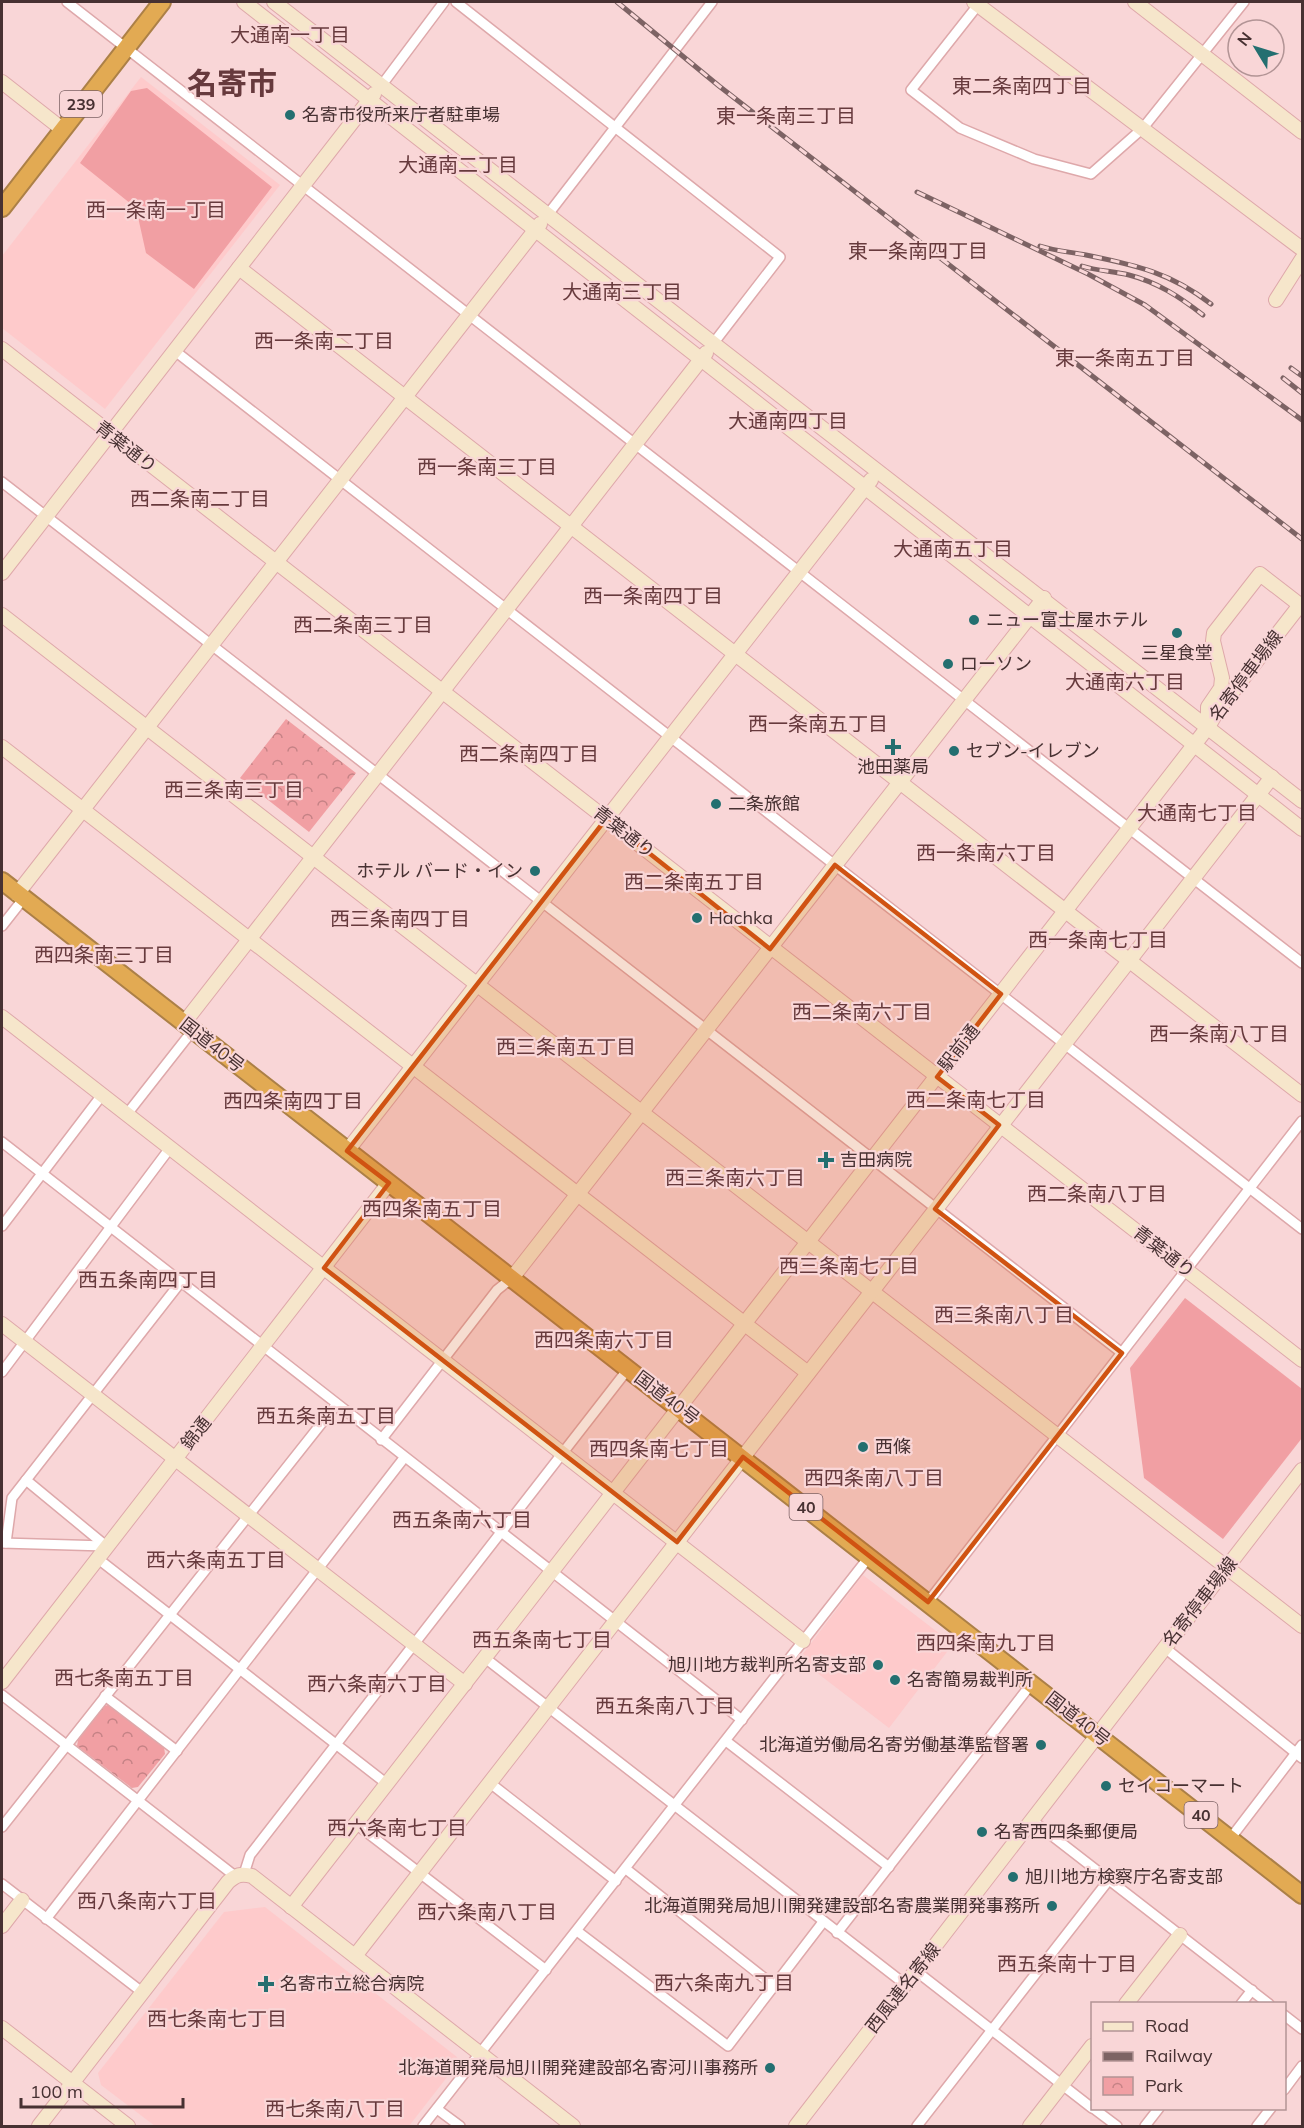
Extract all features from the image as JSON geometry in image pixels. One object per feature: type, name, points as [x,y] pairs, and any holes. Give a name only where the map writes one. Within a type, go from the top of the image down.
[{"type":"highway","name":"239","points":[[2,208],[162,2]]},
{"type":"highway","name":"国道40号","points":[[2,881],[1302,1895]]},
{"type":"street","points":[[67,2],[1302,963]]},
{"type":"street","points":[[244,2],[1302,829]]},
{"type":"street","points":[[274,2],[549,213],[712,345],[1044,598],[1208,727]]},
{"type":"street","points":[[2,573],[444,2]]},
{"type":"street","points":[[127,1114],[249,939],[780,257],[456,2]]},
{"type":"street","points":[[2,926],[20,896],[82,810],[712,2]]},
{"type":"street","points":[[1244,2],[1143,128],[1091,174],[1034,159],[960,128],[911,90],[978,2],[1143,128],[1302,249]]},
{"type":"street","points":[[1135,2],[1302,132]]},
{"type":"street","points":[[2,82],[62,129]]},
{"type":"street","points":[[1276,300],[1302,259]]},
{"type":"street","points":[[239,268],[1302,1095]]},
{"type":"street","name":"青葉通り","points":[[2,349],[770,949],[1302,1360]]},
{"type":"street","points":[[175,351],[1302,1229]]},
{"type":"street","points":[[347,1150],[878,471]]},
{"type":"street","points":[[2,482],[1122,1353]]},
{"type":"street","name":"名寄停車場線","points":[[1195,745],[1208,727],[1216,713],[1300,605],[1260,574],[1214,633],[1213,641],[1222,678],[1221,688],[1208,707],[1208,727]]},
{"type":"street","points":[[381,1440],[497,1290],[512,1278],[1044,598]]},
{"type":"street","points":[[2,615],[810,1241],[1302,1626]]},
{"type":"street","name":"名寄停車場線","points":[[1208,727],[1302,801]]},
{"type":"street","name":"駅前通","points":[[291,1907],[1195,745]]},
{"type":"street","points":[[2,747],[808,1373]]},
{"type":"street","points":[[355,1956],[999,1125],[1272,777]]},
{"type":"street","points":[[2,1017],[804,1641]]},
{"type":"street","points":[[2,1226],[102,1095]]},
{"type":"street","points":[[928,1602],[1302,1120]]},
{"type":"street","points":[[2,1142],[742,1720]]},
{"type":"street","points":[[2,1372],[170,1148]]},
{"type":"street","name":"錦通","points":[[2,1682],[389,1183]]},
{"type":"street","points":[[106,1546],[4,1543],[12,1498],[180,1283]]},
{"type":"street","points":[[2,1324],[465,1684]]},
{"type":"street","points":[[39,2127],[142,1992],[239,1875],[250,1855],[628,1369]]},
{"type":"street","points":[[2,1827],[336,1405]]},
{"type":"street","points":[[46,1919],[404,1458]]},
{"type":"street","name":"名寄停車場線","points":[[1099,1736],[1302,1470]]},
{"type":"street","points":[[26,1480],[106,1546]]},
{"type":"street","points":[[423,2127],[869,1557]]},
{"type":"street","points":[[97,1558],[387,1784]]},
{"type":"street","points":[[1165,1648],[1300,1752],[1230,1839]]},
{"type":"street","points":[[485,1658],[906,1985]]},
{"type":"street","points":[[837,1933],[1032,1683]]},
{"type":"street","points":[[2,1695],[137,1801],[239,1875],[252,1876],[573,2127]]},
{"type":"street","points":[[105,1696],[177,1751]]},
{"type":"street","name":"西風連名寄線","points":[[797,2126],[1099,1736]]},
{"type":"street","points":[[726,1741],[890,1867]]},
{"type":"street","points":[[490,1783],[616,1881]]},
{"type":"street","points":[[1033,1821],[1267,2002]]},
{"type":"street","points":[[356,1824],[546,1970]]},
{"type":"street","points":[[626,1869],[774,1985]]},
{"type":"street","points":[[917,2127],[1108,1881]]},
{"type":"street","points":[[2,1884],[142,1992]]},
{"type":"street","points":[[2,1926],[22,1900]]},
{"type":"street","points":[[577,1931],[728,2046],[823,1922]]},
{"type":"street","points":[[1128,2002],[1180,1935]]},
{"type":"street","points":[[916,1971],[1091,2106]]},
{"type":"street","points":[[1243,2002],[1252,1990]]},
{"type":"street","points":[[1286,2017],[1302,2030]]},
{"type":"street","points":[[2,2028],[128,2126]]},
{"type":"street","points":[[1030,2127],[1091,2047]]},
{"type":"street","points":[[1286,2087],[1302,2066]]},
{"type":"street","points":[[437,2109],[460,2127]]},
{"type":"street","points":[[1096,2110],[1117,2127]]},
{"type":"street","points":[[1146,2127],[1159,2110]]},
{"type":"street","points":[[1257,2127],[1270,2110]]},
{"type":"highlighted area","points":[[606,819],[770,949],[835,865],[1001,994],[937,1077],[999,1125],[935,1209],[1122,1353],[928,1602],[743,1457],[677,1542],[324,1268],[389,1183],[347,1151]]},
{"type":"shaded area","points":[[141,77],[280,185],[105,409],[2,328],[2,256]]},
{"type":"shaded area","points":[[863,1575],[953,1644],[889,1728],[799,1659]]},
{"type":"shaded area","name":"名寄市立総合病院","points":[[265,1907],[457,2057],[458,2063],[409,2126],[155,2126],[101,2085],[98,2073],[224,1912]]},
{"type":"green space","points":[[147,88],[272,187],[194,289],[146,253],[136,208],[80,163],[131,91]]},
{"type":"green space","points":[[286,719],[356,773],[309,832],[240,778]]},
{"type":"green space","points":[[1185,1298],[1302,1389],[1302,1438],[1223,1539],[1144,1478],[1130,1368]]},
{"type":"green space","points":[[108,1705],[164,1747],[165,1754],[138,1787],[132,1788],[77,1746],[78,1740],[104,1706]]},
{"type":"railway","points":[[617,2],[719,86],[1302,539]]},
{"type":"railway","points":[[917,192],[1088,274],[1145,305],[1302,420]]},
{"type":"railway","points":[[1040,246],[1152,272],[1182,285],[1211,304]]},
{"type":"railway","points":[[1082,266],[1129,275],[1159,286],[1203,315]]},
{"type":"railway","points":[[1291,368],[1302,376]]},
{"type":"railway","points":[[1283,378],[1302,393]]},
{"type":"place","name":"名寄市役所来庁者駐車場","points":[[290,115]]},
{"type":"place","name":"ニュー富士屋ホテル","points":[[974,620]]},
{"type":"place","name":"三星食堂","points":[[1177,633]]},
{"type":"place","name":"ローソン","points":[[948,664]]},
{"type":"place","name":"池田薬局","points":[[893,747]]},
{"type":"place","name":"セブン-イレブン","points":[[954,751]]},
{"type":"place","name":"二条旅館","points":[[716,804]]},
{"type":"place","name":"ホテル バード・イン","points":[[535,871]]},
{"type":"place","name":"Hachka","points":[[697,918]]},
{"type":"place","name":"吉田病院","points":[[826,1160]]},
{"type":"place","name":"西條","points":[[863,1447]]},
{"type":"place","name":"旭川地方裁判所名寄支部","points":[[878,1665]]},
{"type":"place","name":"名寄簡易裁判所","points":[[895,1680]]},
{"type":"place","name":"北海道労働局名寄労働基準監督署","points":[[1041,1745]]},
{"type":"place","name":"セイコーマート","points":[[1106,1786]]},
{"type":"place","name":"名寄西四条郵便局","points":[[982,1832]]},
{"type":"place","name":"旭川地方検察庁名寄支部","points":[[1013,1877]]},
{"type":"place","name":"北海道開発局旭川開発建設部名寄農業開発事務所","points":[[1052,1906]]},
{"type":"place","name":"名寄市立総合病院","points":[[266,1984]]},
{"type":"place","name":"北海道開発局旭川開発建設部名寄河川事務所","points":[[770,2068]]},
{"type":"district","name":"大通南一丁目","points":[[290,35]]},
{"type":"district","name":"名寄市","points":[[232,84]]},
{"type":"district","name":"東二条南四丁目","points":[[1022,86]]},
{"type":"district","name":"東一条南三丁目","points":[[786,116]]},
{"type":"district","name":"大通南二丁目","points":[[458,165]]},
{"type":"district","name":"西一条南一丁目","points":[[156,210]]},
{"type":"district","name":"東一条南四丁目","points":[[918,251]]},
{"type":"district","name":"大通南三丁目","points":[[622,292]]},
{"type":"district","name":"西一条南二丁目","points":[[324,341]]},
{"type":"district","name":"東一条南五丁目","points":[[1125,358]]},
{"type":"district","name":"大通南四丁目","points":[[788,421]]},
{"type":"district","name":"西一条南三丁目","points":[[487,467]]},
{"type":"district","name":"西二条南二丁目","points":[[200,499]]},
{"type":"district","name":"大通南五丁目","points":[[953,549]]},
{"type":"district","name":"西一条南四丁目","points":[[653,596]]},
{"type":"district","name":"西二条南三丁目","points":[[363,625]]},
{"type":"district","name":"大通南六丁目","points":[[1125,682]]},
{"type":"district","name":"西一条南五丁目","points":[[818,724]]},
{"type":"district","name":"西二条南四丁目","points":[[529,754]]},
{"type":"district","name":"西三条南三丁目","points":[[234,790]]},
{"type":"district","name":"大通南七丁目","points":[[1197,813]]},
{"type":"district","name":"西一条南六丁目","points":[[986,853]]},
{"type":"district","name":"西二条南五丁目","points":[[694,882]]},
{"type":"district","name":"西三条南四丁目","points":[[400,919]]},
{"type":"district","name":"西一条南七丁目","points":[[1098,940]]},
{"type":"district","name":"西四条南三丁目","points":[[104,955]]},
{"type":"district","name":"西二条南六丁目","points":[[862,1012]]},
{"type":"district","name":"西一条南八丁目","points":[[1219,1034]]},
{"type":"district","name":"西三条南五丁目","points":[[566,1047]]},
{"type":"district","name":"西二条南七丁目","points":[[976,1100]]},
{"type":"district","name":"西四条南四丁目","points":[[293,1101]]},
{"type":"district","name":"西三条南六丁目","points":[[735,1178]]},
{"type":"district","name":"西二条南八丁目","points":[[1097,1194]]},
{"type":"district","name":"西四条南五丁目","points":[[432,1209]]},
{"type":"district","name":"西三条南七丁目","points":[[849,1266]]},
{"type":"district","name":"西五条南四丁目","points":[[148,1280]]},
{"type":"district","name":"西三条南八丁目","points":[[1004,1315]]},
{"type":"district","name":"西四条南六丁目","points":[[604,1340]]},
{"type":"district","name":"西五条南五丁目","points":[[326,1416]]},
{"type":"district","name":"西四条南七丁目","points":[[659,1449]]},
{"type":"district","name":"西四条南八丁目","points":[[874,1478]]},
{"type":"district","name":"西五条南六丁目","points":[[462,1520]]},
{"type":"district","name":"西六条南五丁目","points":[[216,1560]]},
{"type":"district","name":"西五条南七丁目","points":[[542,1640]]},
{"type":"district","name":"西四条南九丁目","points":[[986,1643]]},
{"type":"district","name":"西七条南五丁目","points":[[124,1678]]},
{"type":"district","name":"西六条南六丁目","points":[[377,1684]]},
{"type":"district","name":"西五条南八丁目","points":[[665,1706]]},
{"type":"district","name":"西六条南七丁目","points":[[397,1828]]},
{"type":"district","name":"西八条南六丁目","points":[[147,1901]]},
{"type":"district","name":"西六条南八丁目","points":[[487,1912]]},
{"type":"district","name":"西五条南十丁目","points":[[1067,1964]]},
{"type":"district","name":"西六条南九丁目","points":[[724,1983]]},
{"type":"district","name":"西七条南七丁目","points":[[217,2019]]},
{"type":"district","name":"西七条南八丁目","points":[[335,2109]]}]
